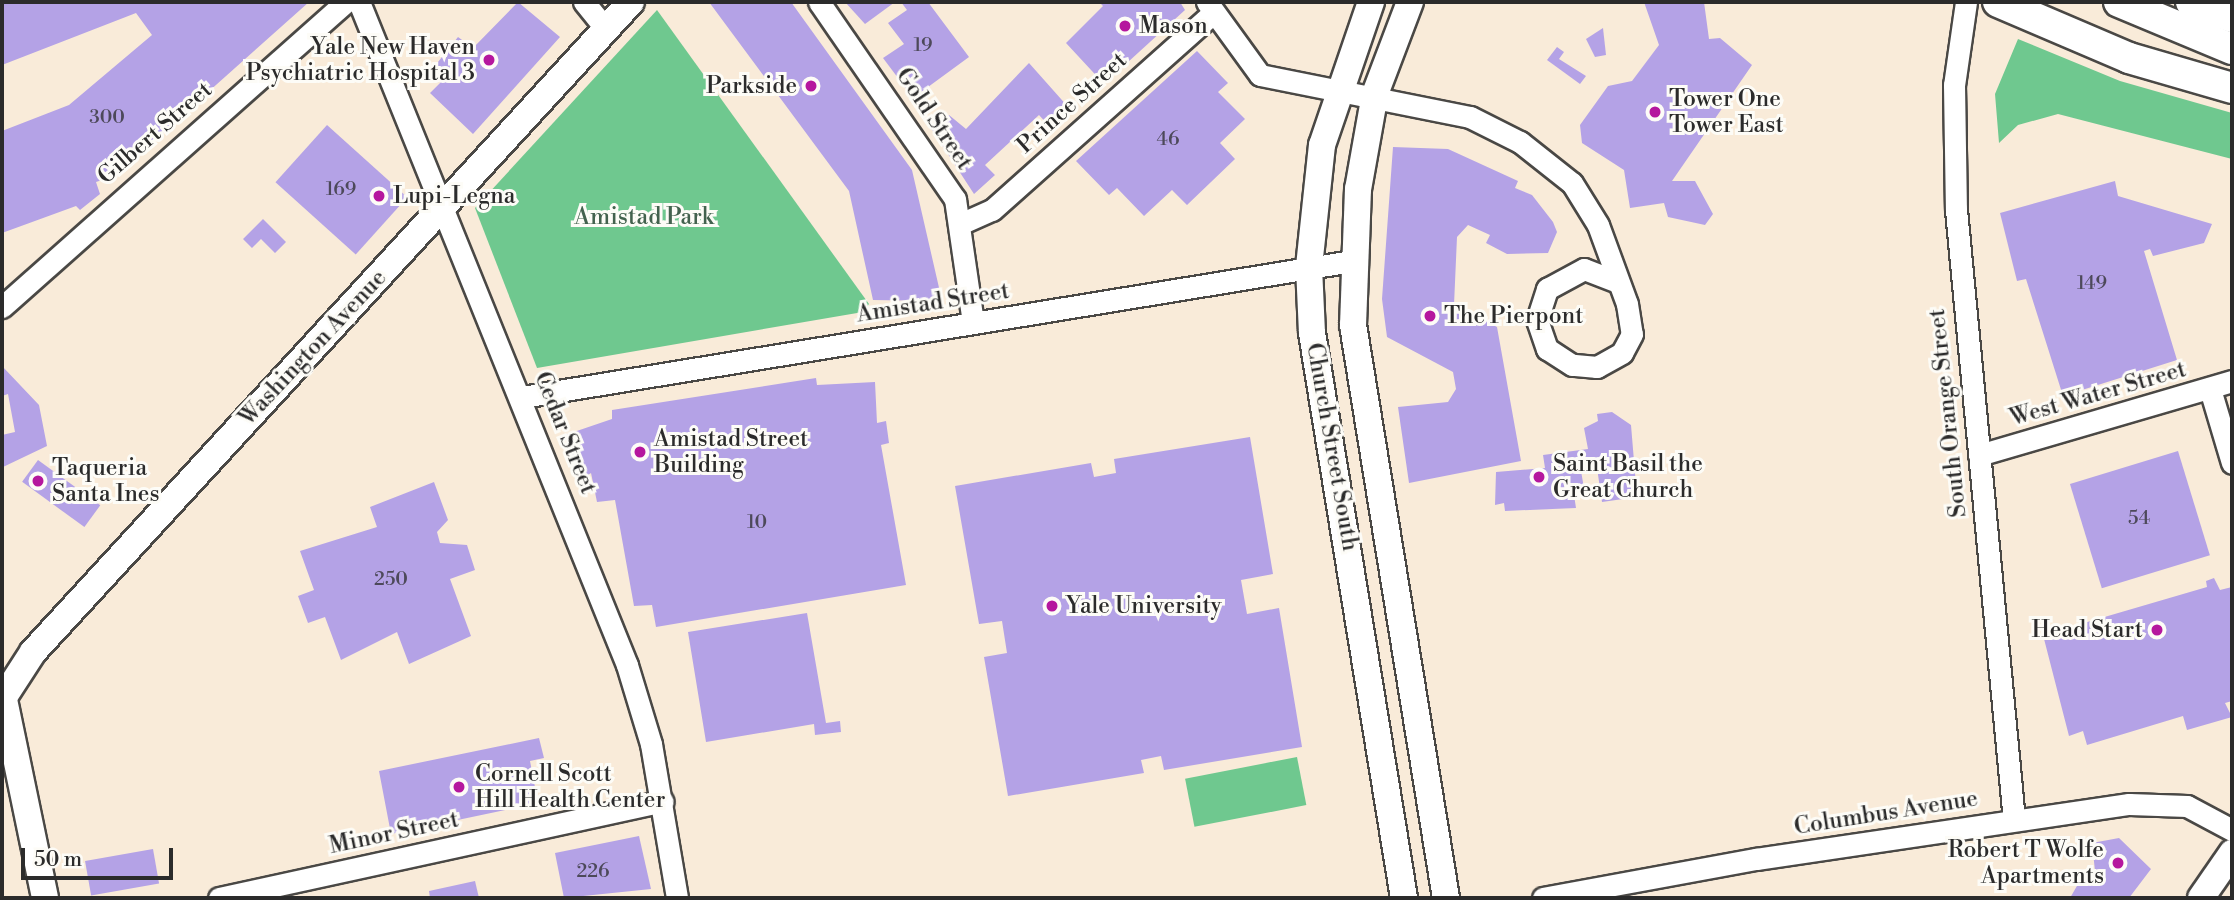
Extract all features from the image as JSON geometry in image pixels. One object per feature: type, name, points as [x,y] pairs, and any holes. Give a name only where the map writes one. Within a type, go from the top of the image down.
[{"type":"highway","points":[[1998,2],[2061,32],[2223,86]]},
{"type":"highway","points":[[2119,2],[2232,49]]},
{"type":"highway","points":[[2191,2],[2232,17]]},
{"type":"main road","name":"Washington Avenue","points":[[2,696],[33,652],[631,2]]},
{"type":"main road","name":"Church Street South","points":[[1371,2],[1337,89],[1313,198],[1309,267],[1321,381],[1404,898]]},
{"type":"main road","name":"Church Street South","points":[[1410,2],[1375,94],[1352,261],[1353,325],[1371,418],[1416,737],[1447,898]]},
{"type":"main road","points":[[1321,381],[1343,384],[1371,418]]},
{"type":"main road","points":[[2,696],[46,898]]},
{"type":"main road","points":[[2201,898],[2232,853]]},
{"type":"street","name":"Gilbert Street","points":[[2,307],[346,2]]},
{"type":"street","name":"Cedar Street","points":[[359,2],[523,397],[627,665],[663,801],[677,898]]},
{"type":"street","points":[[584,2],[606,29]]},
{"type":"street","name":"Gold Street","points":[[819,2],[942,174],[960,224],[973,323]]},
{"type":"street","name":"South Orange Street","points":[[1966,2],[1954,85],[1956,210],[2014,820]]},
{"type":"street","points":[[1210,7],[1259,75],[1375,94],[1470,117],[1520,142],[1572,183],[1598,225],[1616,281],[1632,334],[1622,353],[1597,367],[1572,365],[1547,349],[1537,320],[1547,289],[1584,269],[1616,281]]},
{"type":"street","name":"Prince Street","points":[[960,224],[992,210],[1210,7]]},
{"type":"street","name":"Amistad Street","points":[[523,397],[1352,261]]},
{"type":"street","name":"West Water Street","points":[[1979,455],[2232,381]]},
{"type":"street","points":[[2210,389],[2232,463]]},
{"type":"street","name":"Minor Street","points":[[219,898],[663,801]]},
{"type":"street","name":"Columbus Avenue","points":[[1544,898],[2014,820],[2172,803],[2232,830]]},
{"type":"green space","name":"Amistad Park","points":[[657,10],[869,304],[863,312],[537,368],[475,208]]},
{"type":"green space","points":[[2018,39],[2120,81],[2232,113],[2232,159],[2058,114],[2018,125],[1999,143],[1995,94]]},
{"type":"green space","points":[[1297,757],[1306,805],[1194,827],[1185,779]]},
{"type":"building","points":[[2,2],[309,2],[114,176],[96,182],[100,194],[80,210],[76,206],[2,233],[2,131],[69,105],[152,35],[136,13],[2,65]]},
{"type":"building","name":"Yale New Haven Psychiatric Hospital 3","points":[[518,2],[560,37],[473,134],[430,93],[441,82],[430,72],[458,37],[473,48]]},
{"type":"building","name":"Parkside","points":[[709,2],[791,2],[912,170],[940,292],[934,301],[873,300],[849,191]]},
{"type":"building","points":[[845,2],[895,2],[865,24]]},
{"type":"building","points":[[901,2],[928,2],[969,57],[913,98],[883,58],[904,44],[888,23],[907,10]]},
{"type":"building","name":"Mason","points":[[1099,2],[1180,2],[1185,10],[1104,84],[1066,43],[1103,6]]},
{"type":"building","name":"Tower One Tower East","points":[[1644,2],[1704,2],[1709,39],[1720,38],[1752,65],[1672,181],[1695,181],[1713,214],[1705,225],[1668,217],[1664,203],[1630,208],[1624,170],[1582,143],[1580,125],[1608,86],[1632,81],[1659,45]]},
{"type":"building","points":[[1603,28],[1606,55],[1595,57],[1586,39]]},
{"type":"building","points":[[1557,47],[1564,52],[1559,59],[1586,76],[1580,84],[1547,60]]},
{"type":"building","points":[[1197,51],[1228,83],[1218,92],[1245,119],[1220,143],[1235,159],[1187,205],[1172,190],[1144,216],[1117,188],[1109,195],[1076,161]]},
{"type":"building","points":[[1029,63],[1069,108],[1050,127],[1039,115],[985,165],[995,175],[974,194],[931,128],[949,115],[966,129]]},
{"type":"building","points":[[327,125],[407,197],[356,254],[275,182]]},
{"type":"building","name":"The Pierpont","points":[[1393,147],[1448,149],[1518,181],[1515,188],[1532,195],[1553,222],[1557,232],[1548,253],[1507,254],[1486,243],[1490,235],[1468,225],[1457,237],[1454,305],[1497,327],[1521,461],[1409,483],[1398,407],[1448,402],[1456,389],[1453,372],[1387,337],[1382,299]]},
{"type":"building","points":[[2115,181],[2118,196],[2212,224],[2204,243],[2153,256],[2150,249],[2144,251],[2177,360],[2063,396],[2026,279],[2017,281],[2000,213]]},
{"type":"building","points":[[263,219],[286,242],[275,253],[261,239],[252,248],[243,239]]},
{"type":"building","points":[[2,366],[39,405],[47,446],[3,467],[2,435],[15,432],[8,394],[2,396]]},
{"type":"building","points":[[816,378],[817,385],[875,382],[877,423],[886,421],[889,443],[881,445],[906,585],[656,627],[652,605],[634,606],[615,500],[597,502],[591,473],[582,479],[565,435],[612,419],[612,410]]},
{"type":"building","points":[[1612,412],[1631,425],[1637,497],[1602,502],[1597,468],[1581,471],[1584,488],[1574,495],[1576,508],[1505,511],[1504,503],[1495,505],[1496,472],[1545,468],[1543,455],[1588,449],[1584,428],[1598,421],[1597,414]]},
{"type":"building","points":[[1250,437],[1273,574],[1241,580],[1247,614],[1279,608],[1302,747],[1164,770],[1161,756],[1141,760],[1144,773],[1008,796],[984,657],[1007,653],[1002,621],[979,624],[955,486],[1091,463],[1094,477],[1116,473],[1114,459]]},
{"type":"building","points":[[2178,451],[2210,555],[2102,588],[2070,484]]},
{"type":"building","points":[[38,460],[100,505],[84,527],[22,482]]},
{"type":"building","points":[[434,482],[448,520],[437,532],[440,543],[467,545],[475,570],[450,579],[471,636],[409,664],[397,632],[341,660],[325,617],[308,623],[298,596],[314,590],[300,551],[377,527],[370,507]]},
{"type":"building","points":[[2214,578],[2220,590],[2232,587],[2232,701],[2225,703],[2232,717],[2187,730],[2183,716],[2087,745],[2083,731],[2069,736],[2043,635],[2207,587],[2206,581]]},
{"type":"building","points":[[807,613],[826,723],[840,721],[841,732],[815,735],[814,724],[706,742],[688,632]]},
{"type":"building","name":"Cornell Scott Hill Health Center","points":[[539,738],[544,758],[530,761],[538,803],[391,834],[379,771]]},
{"type":"building","points":[[639,836],[651,889],[564,898],[555,853]]},
{"type":"building","name":"Robert T Wolfe Apartments","points":[[2119,838],[2151,869],[2129,898],[2070,898],[2085,872],[2095,871],[2092,843]]},
{"type":"building","points":[[153,849],[159,883],[91,895],[85,861]]},
{"type":"building","points":[[475,881],[479,898],[430,898],[429,891]]},
{"type":"place","name":"Mason","points":[[1125,26]]},
{"type":"place","name":"Yale New Haven Psychiatric Hospital 3","points":[[489,60]]},
{"type":"place","name":"Parkside","points":[[811,86]]},
{"type":"place","name":"Tower One Tower East","points":[[1655,112]]},
{"type":"place","name":"Lupi-Legna","points":[[379,196]]},
{"type":"place","name":"The Pierpont","points":[[1430,316]]},
{"type":"place","name":"Amistad Street Building","points":[[640,452]]},
{"type":"place","name":"Saint Basil the Great Church","points":[[1539,477]]},
{"type":"place","name":"Taqueria Santa Ines","points":[[38,481]]},
{"type":"place","name":"Yale University","points":[[1052,606]]},
{"type":"place","name":"Head Start","points":[[2157,630]]},
{"type":"place","name":"Cornell Scott Hill Health Center","points":[[459,787]]},
{"type":"place","name":"Robert T Wolfe Apartments","points":[[2118,863]]}]
